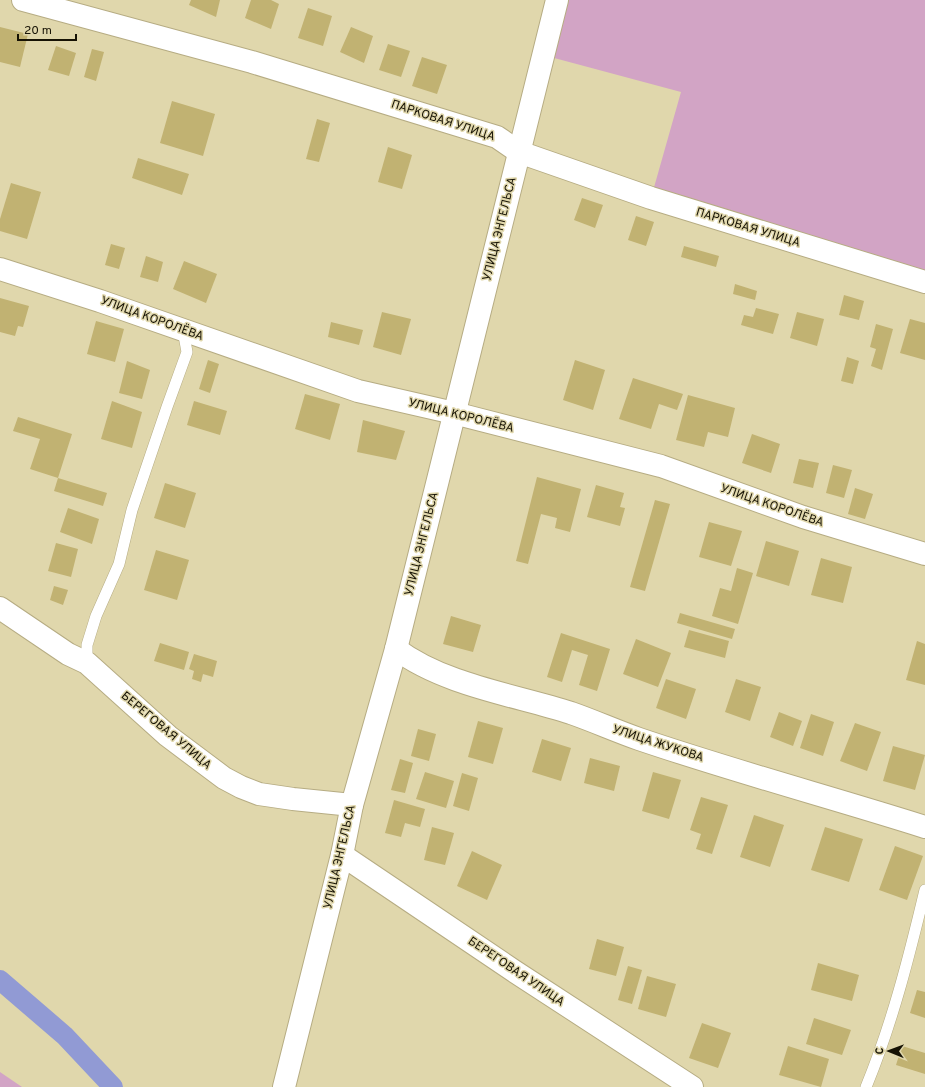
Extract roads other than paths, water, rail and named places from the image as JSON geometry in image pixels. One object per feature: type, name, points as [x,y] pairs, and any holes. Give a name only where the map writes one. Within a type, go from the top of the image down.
[{"type":"street","name":"ПАРКОВАЯ УЛИЦА","points":[[23,0],[267,66],[497,137],[519,152],[651,198],[925,282]]},
{"type":"street","name":"УЛИЦА ЭНГЕЛЬСА","points":[[284,1087],[342,855],[352,805],[396,649],[557,0]]},
{"type":"street","name":"УЛИЦА КОРОЛЁВА","points":[[0,270],[100,301],[358,391],[454,413],[661,466],[803,517],[925,554]]},
{"type":"street","name":"БЕРЕГОВАЯ УЛИЦА","points":[[0,608],[68,654],[87,663],[168,736],[224,778],[259,794],[352,805]]},
{"type":"street","name":"УЛИЦА ЖУКОВА","points":[[396,649],[408,658],[423,666],[464,682],[572,714],[638,739],[925,827]]},
{"type":"street","name":"БЕРЕГОВАЯ УЛИЦА","points":[[342,855],[507,966],[692,1087]]},
{"type":"lane","points":[[87,663],[87,645],[96,616],[119,564],[132,510],[167,407],[188,352],[183,330]]},
{"type":"lane","points":[[188,352],[210,340]]},
{"type":"lane","points":[[866,1087],[880,1052],[898,993],[913,942],[925,890]]},
{"type":"waterway","points":[[0,980],[65,1036],[113,1087]]}]
